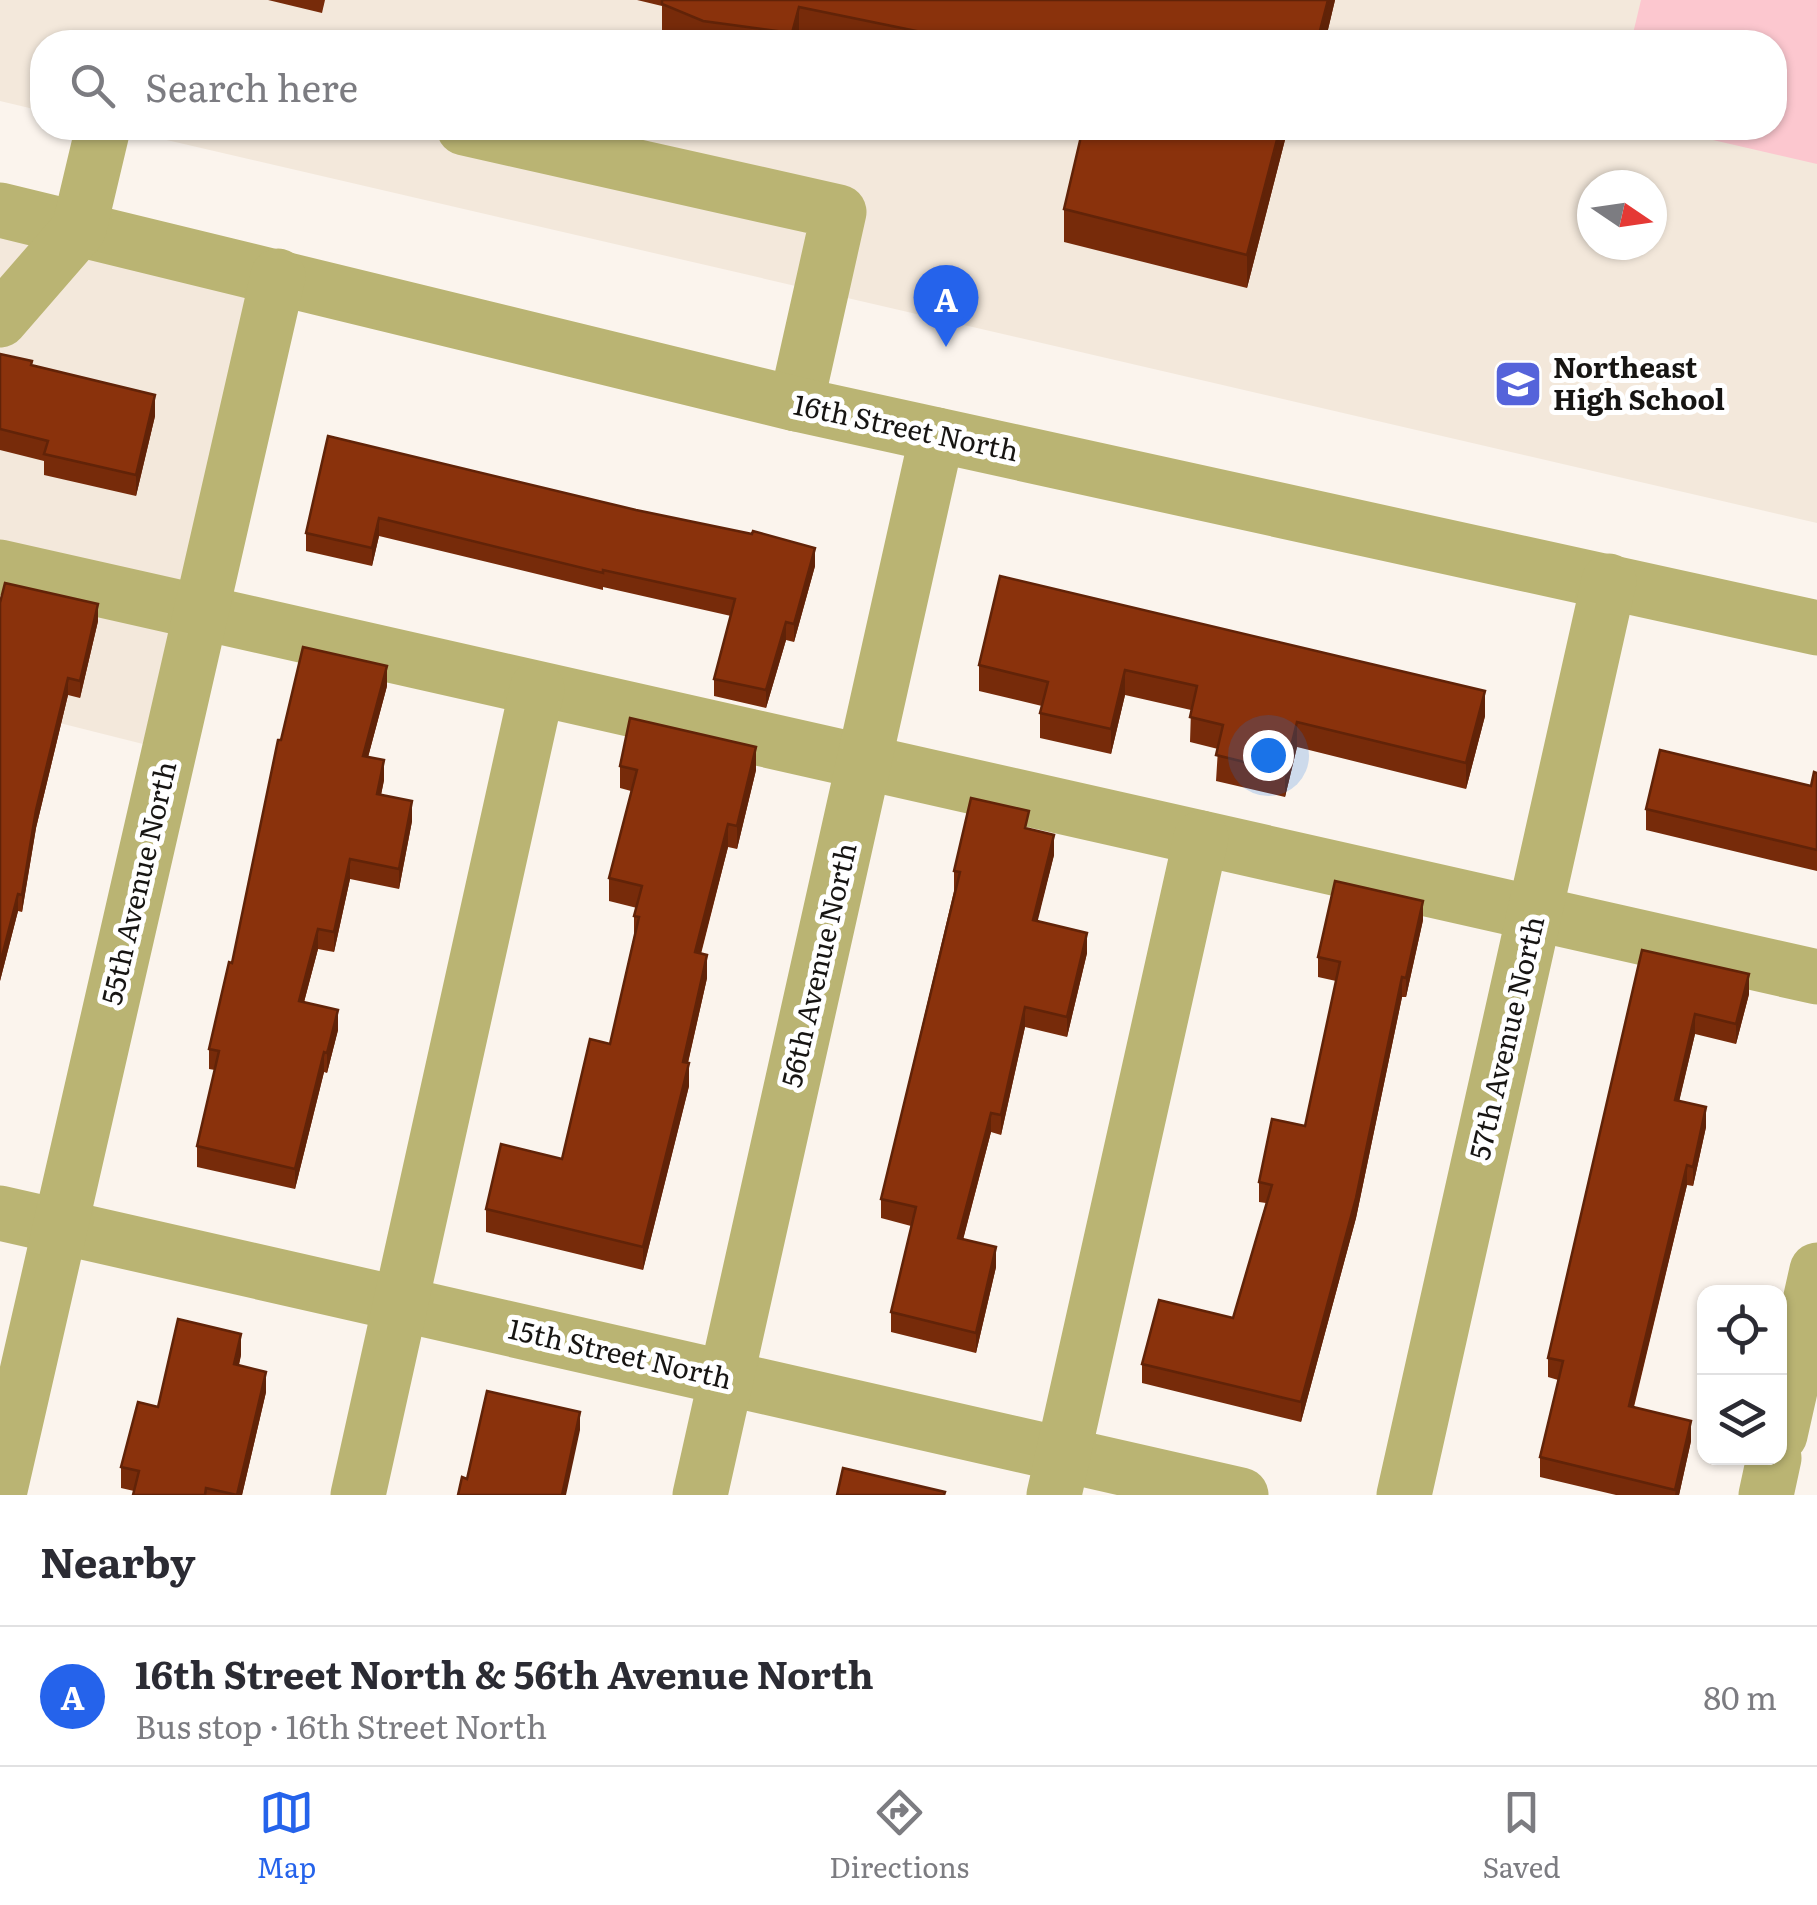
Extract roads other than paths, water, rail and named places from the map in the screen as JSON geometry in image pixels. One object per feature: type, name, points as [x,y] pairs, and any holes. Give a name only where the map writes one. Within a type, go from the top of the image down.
[{"type":"street","points":[[3,345],[80,229],[100,140]]},
{"type":"street","points":[[517,140],[838,212],[796,404]]},
{"type":"street","name":"16th Street North","points":[[0,210],[796,404],[1817,628]]},
{"type":"street","name":"55th Avenue North","points":[[0,1490],[278,276]]},
{"type":"street","name":"56th Avenue North","points":[[700,1495],[937,435]]},
{"type":"street","points":[[0,567],[1817,977]]},
{"type":"street","name":"57th Avenue North","points":[[1404,1495],[1609,581]]},
{"type":"street","points":[[358,1495],[536,688]]},
{"type":"street","points":[[1058,1475],[1201,838]]},
{"type":"street","name":"15th Street North","points":[[0,1213],[726,1378],[1058,1475],[1241,1495]]},
{"type":"street","points":[[1787,1404],[1817,1270]]},
{"type":"street","points":[[1766,1495],[1772,1465]]},
{"type":"place","name":"16th Street North & 56th Avenue North","points":[[946,347]]},
{"type":"place","name":"Northeast High School","points":[[1518,384]]}]
